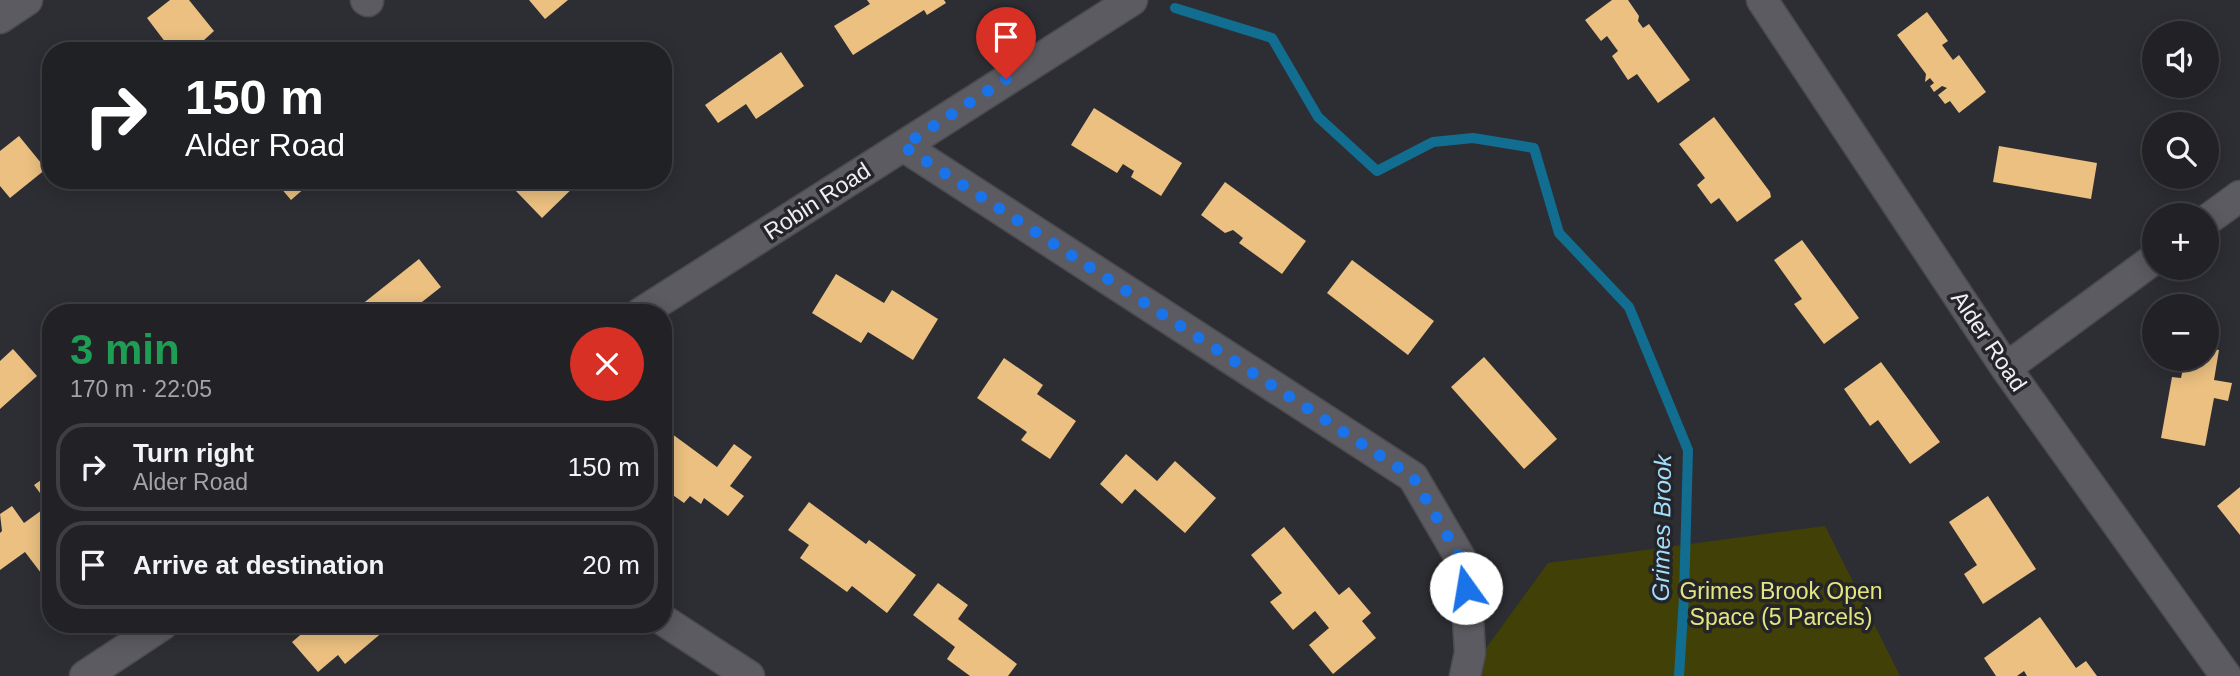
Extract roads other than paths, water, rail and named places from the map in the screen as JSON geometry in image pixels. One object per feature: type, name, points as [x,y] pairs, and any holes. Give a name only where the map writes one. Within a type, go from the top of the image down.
[{"type":"street","points":[[0,18],[27,0]]},
{"type":"street","points":[[1132,0],[903,146],[1413,477],[1465,566],[1470,653],[1465,676]]},
{"type":"street","name":"Alder Road","points":[[1762,0],[2006,368],[2226,676]]},
{"type":"street","name":"Robin Road","points":[[655,304],[903,146]]},
{"type":"street","points":[[2219,211],[2240,196]]},
{"type":"street","points":[[2006,368],[2142,268]]},
{"type":"street","points":[[672,626],[749,676]]},
{"type":"street","points":[[85,676],[150,633]]},
{"type":"waterway","name":"Grimes Brook","points":[[1175,8],[1272,38],[1318,117],[1377,171],[1433,142],[1473,138],[1534,148],[1559,233],[1629,307],[1688,450],[1679,676]]},
{"type":"park label","name":"Grimes Brook Open Space (5 Parcels)","points":[[1781,604]]}]
